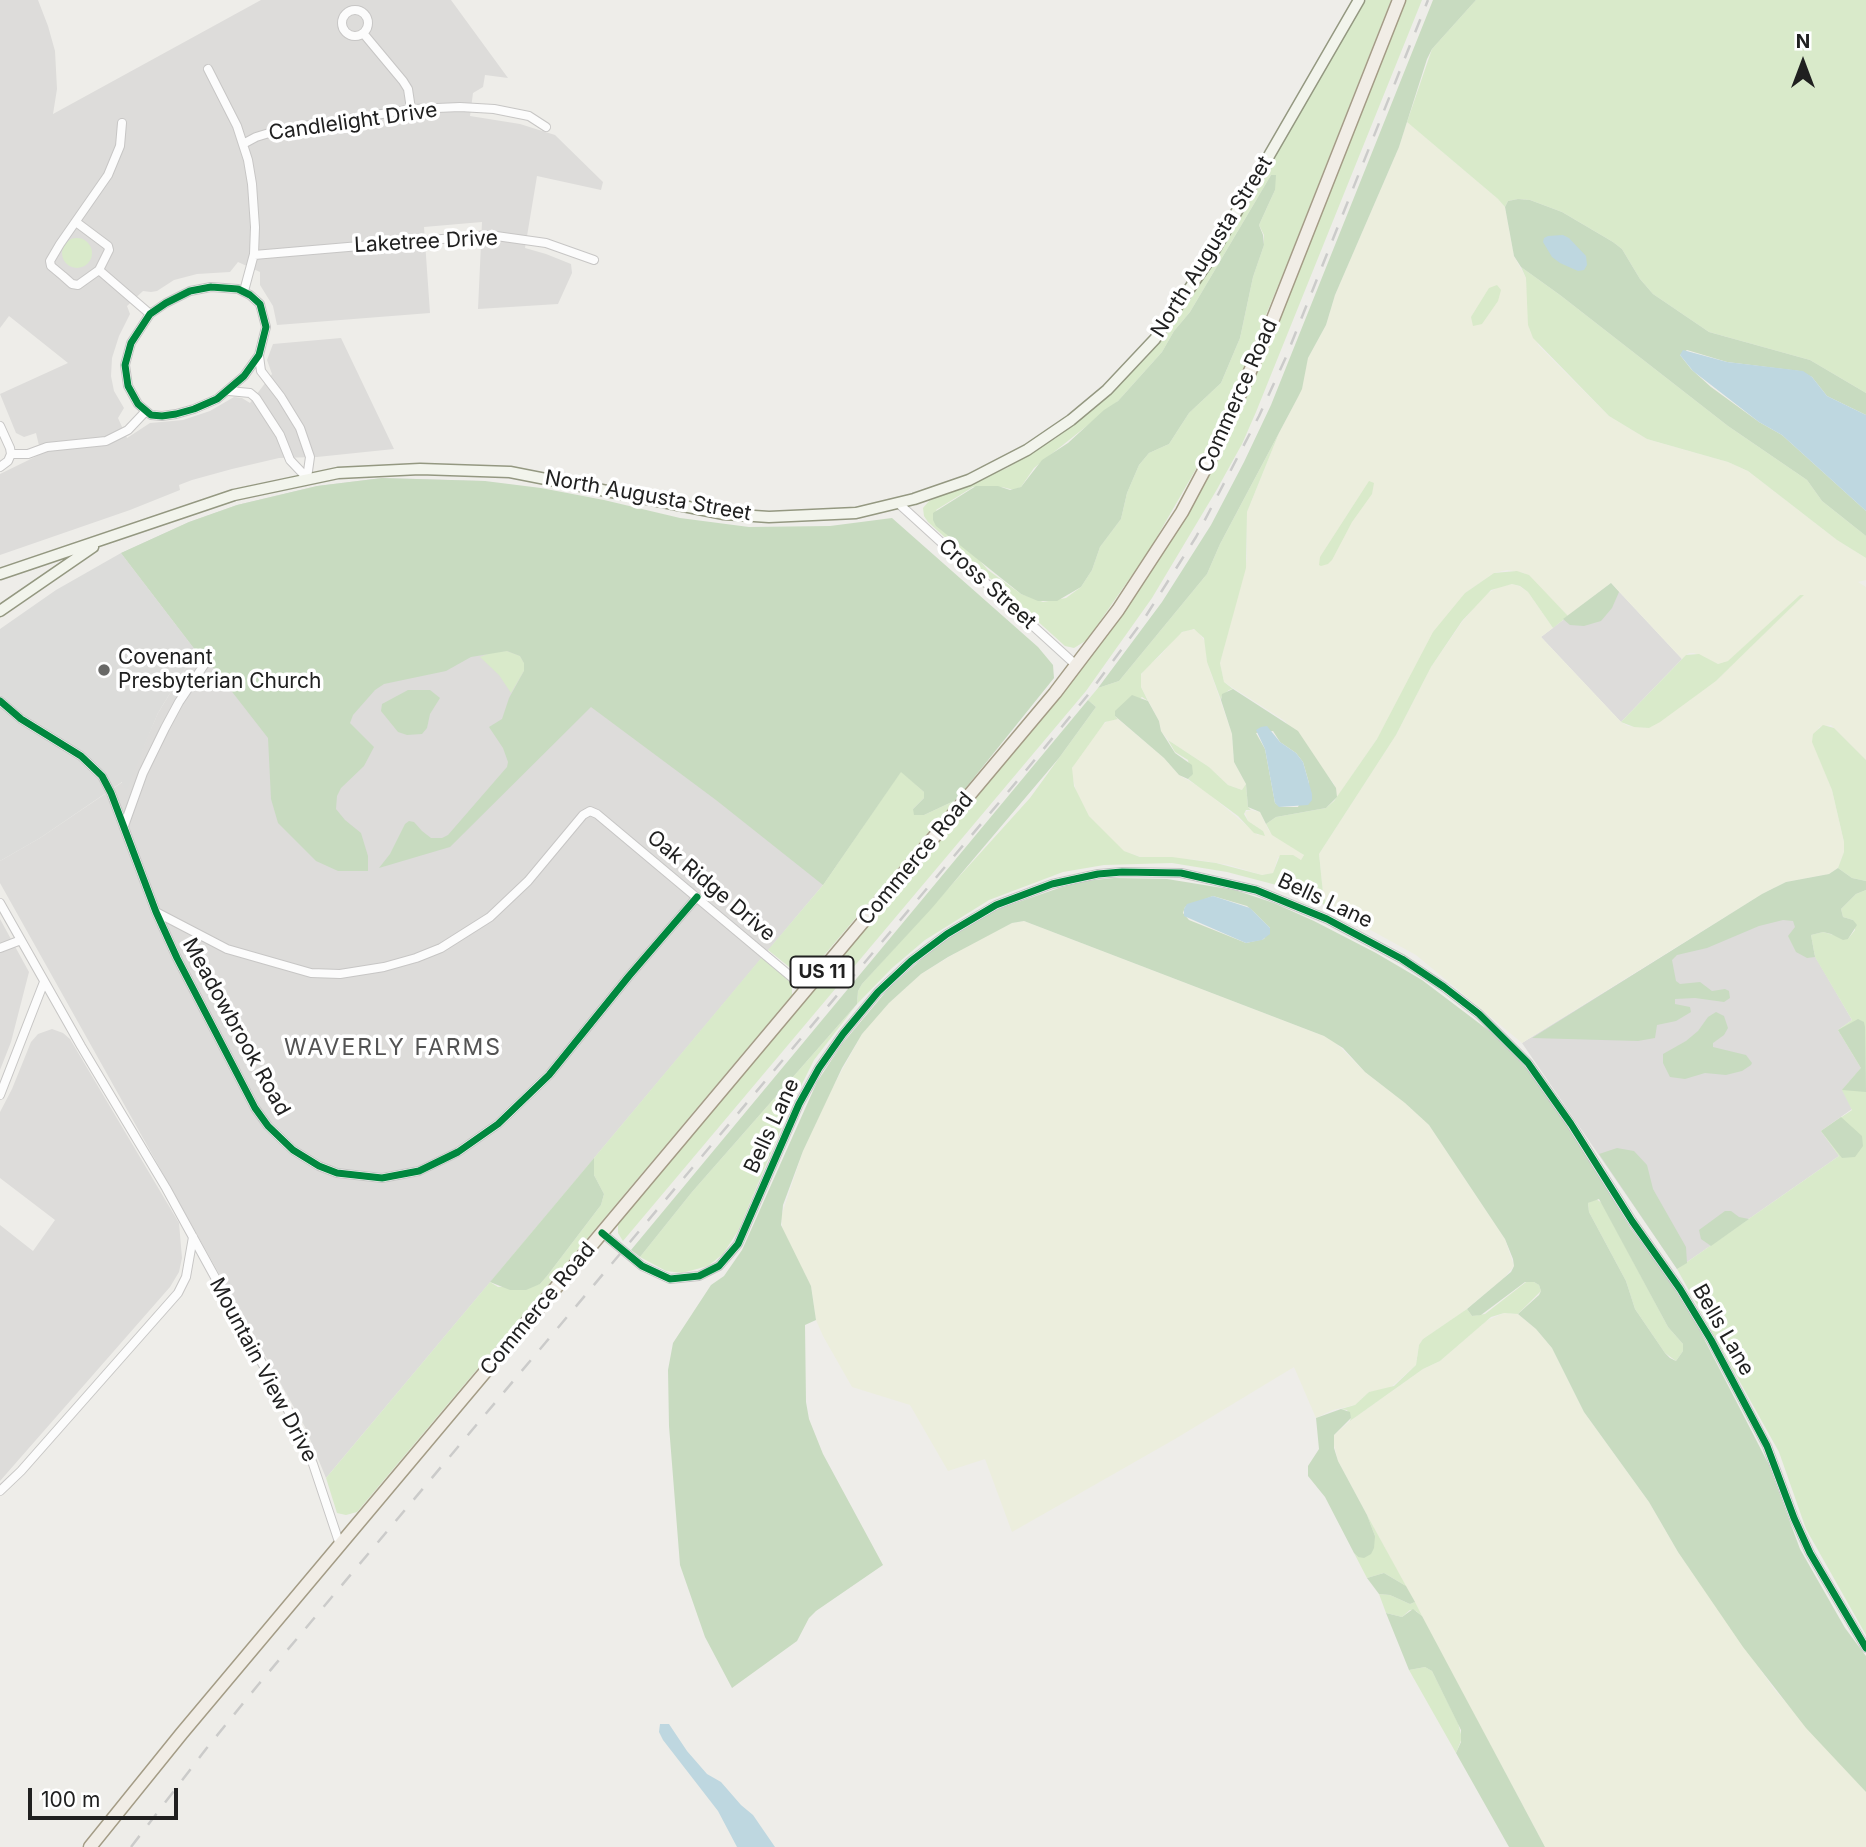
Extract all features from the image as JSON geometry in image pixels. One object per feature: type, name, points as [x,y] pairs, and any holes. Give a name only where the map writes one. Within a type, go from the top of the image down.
[{"type":"main road","name":"North Augusta Street","points":[[0,574],[234,495],[338,473],[420,469],[510,472],[724,514],[769,517],[830,516],[898,503],[969,480],[1027,450],[1087,408],[1143,353],[1170,320],[1202,271],[1359,0]]},
{"type":"main road","name":"Commerce Road","points":[[90,1847],[157,1763],[1077,666],[1149,566],[1216,449],[1271,324],[1399,0]]},
{"type":"main road","points":[[0,611],[103,539]]},
{"type":"street","points":[[363,33],[404,81],[411,110]]},
{"type":"street","points":[[208,69],[234,118],[243,144],[253,195],[254,254],[244,291]]},
{"type":"street","name":"Candlelight Drive","points":[[243,144],[279,130],[411,110],[460,107],[529,116],[546,127]]},
{"type":"street","points":[[76,222],[108,246],[108,257],[99,270],[81,285],[75,285],[50,264],[60,244],[116,160],[122,123]]},
{"type":"street","name":"Laketree Drive","points":[[254,254],[489,235],[546,243],[594,260]]},
{"type":"street","points":[[99,270],[150,314]]},
{"type":"street","points":[[217,287],[244,291],[260,304],[265,317],[265,336],[259,355],[244,376],[229,391],[200,407],[158,416],[146,411],[131,394],[125,370],[130,346],[150,314],[190,291],[217,287]]},
{"type":"street","points":[[259,355],[261,371],[300,428],[310,457],[307,478]]},
{"type":"street","points":[[229,391],[250,393],[256,398],[280,435],[290,460],[307,478]]},
{"type":"street","points":[[11,454],[28,454],[47,447],[106,441],[132,427],[146,411]]},
{"type":"street","points":[[0,426],[11,454],[8,461],[0,467]]},
{"type":"street","name":"Cross Street","points":[[898,503],[1077,666]]},
{"type":"street","points":[[124,826],[143,773],[165,728],[206,662]]},
{"type":"street","name":"Meadowbrook Road","points":[[0,701],[21,719],[90,764],[108,785],[156,912],[251,1101],[268,1126],[293,1150],[319,1166],[344,1175],[382,1178],[408,1174],[440,1163],[484,1135],[550,1075],[629,976],[697,897]]},
{"type":"street","name":"Oak Ridge Drive","points":[[156,912],[227,949],[312,973],[340,974],[384,967],[440,948],[490,917],[528,881],[583,815],[590,811],[597,814],[807,990]]},
{"type":"street","name":"Bells Lane","points":[[602,1233],[642,1266],[670,1279],[699,1276],[719,1266],[738,1244],[809,1086],[851,1023],[888,983],[926,949],[1002,902],[1072,879],[1122,872],[1181,873],[1226,881],[1264,892],[1334,922],[1423,973],[1479,1014],[1528,1063],[1572,1124],[1711,1340],[1767,1446],[1806,1546],[1866,1648]]},
{"type":"street","name":"Mountain View Drive","points":[[0,903],[193,1237],[295,1423],[313,1464],[340,1545]]},
{"type":"street","points":[[0,948],[21,940]]},
{"type":"street","points":[[0,1095],[44,982]]},
{"type":"street","name":"Mountain View Drive","points":[[0,1491],[171,1303],[186,1277],[193,1237]]},
{"type":"shaded area","points":[[0,0],[38,0],[55,51],[57,89],[53,114],[261,0],[451,0],[508,78],[485,75],[483,87],[473,93],[470,116],[520,124],[555,135],[603,182],[601,190],[537,176],[525,248],[571,264],[572,273],[558,304],[478,309],[482,222],[424,227],[430,313],[277,325],[273,306],[260,285],[260,272],[238,262],[230,272],[197,274],[174,280],[157,291],[143,291],[127,306],[130,314],[112,358],[114,391],[124,408],[118,418],[127,438],[150,423],[183,420],[210,411],[234,397],[250,403],[272,374],[267,360],[273,344],[341,338],[394,449],[279,458],[232,469],[192,480],[179,485],[180,490],[130,510],[0,555],[0,474],[41,454],[36,433],[24,437],[16,433],[0,394],[68,363],[9,316],[0,328]]},
{"type":"shaded area","points":[[382,478],[485,481],[901,771],[823,885],[326,1478],[305,1427],[0,883],[0,861],[40,838],[130,777],[158,713],[196,651],[121,553],[189,522],[237,505],[317,486]]},
{"type":"shaded area","points":[[121,553],[196,651],[158,713],[126,790],[122,782],[40,838],[0,861],[0,629],[56,590]]},
{"type":"shaded area","points":[[1611,583],[1682,659],[1621,722],[1541,637]]},
{"type":"shaded area","points":[[1775,887],[1852,1020],[1838,1030],[1861,1068],[1852,1109],[1821,1131],[1839,1156],[1677,1269],[1522,1043]]},
{"type":"shaded area","points":[[0,919],[29,972],[11,1042],[0,1070]]},
{"type":"shaded area","points":[[52,1029],[70,1039],[179,1223],[182,1258],[179,1272],[170,1287],[0,1481],[0,1225],[33,1251],[55,1220],[0,1178],[0,1112],[31,1042],[38,1034]]},
{"type":"green space","points":[[1366,0],[1391,0],[1283,274],[1234,391],[1200,462],[1150,549],[1087,640],[1074,648],[1065,646],[928,522],[923,508],[929,501],[1007,468],[1056,438],[1095,408],[1149,355],[1192,296]],"holes":[[[1271,175],[1275,190],[1259,225],[1264,235],[1264,245],[1253,277],[1240,338],[1221,383],[1189,413],[1169,444],[1149,453],[1139,465],[1127,493],[1121,519],[1100,547],[1092,570],[1081,587],[1066,598],[1043,602],[1021,594],[988,570],[936,510],[973,487],[1002,487],[1014,490],[1021,487],[1034,468],[1118,401],[1162,352],[1174,331],[1190,312]]]},
{"type":"green space","points":[[1406,0],[1422,0],[1256,412],[1216,491],[1152,598],[1086,691],[623,1241],[618,1233],[618,1223],[1014,752],[1136,595],[1222,448],[1250,388]]},
{"type":"green space","points":[[1433,0],[1476,0],[1432,49],[1427,59],[1399,147],[1335,295],[1326,325],[1308,358],[1302,389],[1220,544],[1207,574],[1119,681],[1098,688],[1162,602],[1211,525],[1244,462],[1271,405]]},
{"type":"green space","points":[[1476,0],[1866,0],[1866,393],[1810,360],[1709,332],[1653,294],[1640,279],[1622,249],[1613,242],[1562,212],[1530,200],[1508,201],[1505,207],[1407,122],[1432,49]]},
{"type":"green space","points":[[1407,122],[1505,207],[1514,256],[1526,278],[1530,331],[1539,346],[1609,416],[1647,439],[1728,462],[1748,471],[1837,540],[1866,558],[1866,580],[1858,582],[1866,587],[1866,760],[1831,725],[1819,727],[1813,742],[1832,790],[1844,842],[1844,852],[1838,868],[1829,874],[1786,882],[1762,894],[1522,1043],[1416,955],[1327,906],[1323,893],[1319,854],[1396,735],[1431,667],[1462,622],[1485,595],[1498,587],[1512,584],[1528,592],[1553,628],[1541,637],[1621,722],[1628,726],[1649,728],[1716,681],[1803,595],[1729,661],[1718,664],[1694,653],[1689,653],[1682,659],[1611,583],[1568,616],[1524,573],[1507,570],[1494,573],[1465,593],[1377,739],[1337,797],[1334,784],[1285,721],[1224,682],[1220,663],[1247,559],[1247,512],[1279,433],[1297,399],[1308,358],[1326,325],[1335,295],[1399,147]]},
{"type":"green space","points":[[1271,175],[1276,175],[1275,190],[1259,225],[1264,245],[1253,277],[1240,338],[1221,383],[1189,413],[1169,444],[1149,453],[1139,465],[1127,493],[1121,519],[1100,547],[1092,570],[1081,587],[1057,601],[1038,601],[1021,594],[936,526],[933,513],[976,486],[998,486],[1010,490],[1021,487],[1042,460],[1068,443],[1104,410],[1118,401],[1162,352],[1174,331],[1190,312]]},
{"type":"green space","points":[[1530,200],[1562,212],[1613,242],[1622,249],[1640,279],[1653,294],[1709,332],[1810,360],[1866,393],[1866,415],[1827,396],[1812,377],[1799,371],[1727,362],[1687,350],[1680,355],[1711,387],[1759,422],[1782,435],[1866,511],[1866,536],[1822,501],[1807,480],[1728,426],[1521,267],[1514,256],[1505,207],[1508,201]]},
{"type":"green space","points":[[77,238],[83,239],[91,247],[91,259],[83,267],[77,268],[71,267],[63,259],[62,253],[63,247],[71,239]]},
{"type":"green space","points":[[1521,267],[1728,426],[1807,480],[1822,501],[1866,536],[1866,558],[1837,540],[1748,471],[1728,462],[1647,439],[1609,416],[1533,338],[1528,325],[1526,278]]},
{"type":"green space","points":[[1497,285],[1501,290],[1498,301],[1482,324],[1473,326],[1471,317],[1489,288]]},
{"type":"green space","points":[[1279,433],[1247,512],[1246,568],[1220,663],[1224,682],[1233,689],[1221,697],[1221,700],[1207,662],[1204,638],[1194,629],[1182,632],[1141,674],[1141,687],[1148,701],[1142,697],[1115,716],[1118,719],[1105,722],[1072,768],[1074,786],[1089,816],[1124,851],[1140,857],[1172,857],[1216,863],[1262,875],[1273,873],[1280,855],[1293,855],[1301,860],[1304,855],[1272,835],[1266,824],[1276,817],[1326,808],[1334,801],[1377,739],[1433,632],[1465,593],[1494,573],[1517,571],[1529,575],[1568,616],[1553,628],[1528,592],[1512,584],[1491,590],[1462,621],[1431,667],[1396,735],[1319,854],[1327,906],[1284,887],[1227,872],[1172,863],[1104,865],[1063,872],[989,900],[925,940],[892,968],[857,1004],[858,991],[862,984],[1030,798],[1096,707],[1088,700],[1098,688],[1119,681],[1207,574]]},
{"type":"green space","points":[[382,478],[485,481],[541,488],[680,518],[749,527],[830,526],[892,518],[1038,647],[1053,665],[1054,678],[956,800],[924,815],[914,815],[913,809],[924,798],[924,792],[901,772],[823,885],[716,800],[591,707],[450,847],[379,868],[390,854],[405,824],[414,822],[431,838],[448,835],[507,767],[503,748],[489,727],[502,719],[509,698],[524,671],[524,663],[520,656],[507,651],[471,657],[446,671],[384,684],[375,690],[353,715],[350,723],[374,747],[364,766],[341,788],[336,809],[361,833],[368,856],[368,871],[338,871],[316,861],[278,823],[271,799],[268,738],[212,666],[196,651],[121,553],[189,522],[237,505],[317,486]]},
{"type":"green space","points":[[1369,481],[1374,483],[1372,494],[1352,522],[1332,560],[1328,564],[1319,565],[1320,557]]},
{"type":"green space","points":[[1611,583],[1619,592],[1612,608],[1601,621],[1584,626],[1570,625],[1563,619]]},
{"type":"green space","points":[[1800,595],[1804,595],[1716,681],[1660,722],[1649,728],[1634,727],[1621,722],[1686,655],[1699,654],[1718,664],[1728,661]]},
{"type":"green space","points":[[1191,629],[1198,631],[1205,642],[1207,662],[1232,734],[1234,762],[1246,784],[1242,790],[1228,785],[1209,767],[1168,740],[1161,731],[1159,721],[1141,687],[1140,677],[1145,668],[1160,656],[1178,634]]},
{"type":"green space","points":[[507,651],[520,656],[524,663],[524,671],[511,693],[499,675],[480,657]]},
{"type":"green space","points":[[1233,689],[1298,731],[1336,788],[1337,797],[1326,808],[1276,817],[1266,824],[1260,812],[1248,807],[1246,784],[1234,762],[1232,734],[1221,700],[1222,694]],"holes":[[[1273,731],[1280,742],[1296,753],[1303,762],[1309,783],[1298,807],[1280,807],[1275,803],[1265,749],[1256,733]]]},
{"type":"green space","points":[[408,690],[430,690],[440,698],[422,734],[407,735],[398,732],[381,711],[382,704]]},
{"type":"green space","points":[[1132,695],[1148,701],[1159,721],[1161,731],[1175,753],[1192,765],[1193,774],[1188,779],[1179,775],[1164,758],[1115,716],[1115,711]]},
{"type":"green space","points":[[1088,700],[1096,707],[1059,758],[932,908],[862,984],[858,991],[857,1004],[692,1192],[640,1257],[631,1250]]},
{"type":"green space","points":[[1118,719],[1164,758],[1179,775],[1203,789],[1258,835],[1263,831],[1248,821],[1245,812],[1260,812],[1269,831],[1304,855],[1301,860],[1278,857],[1273,873],[1262,875],[1229,865],[1198,860],[1141,857],[1123,851],[1089,816],[1077,794],[1071,772],[1074,763],[1101,726],[1109,720]]},
{"type":"green space","points":[[1823,725],[1834,728],[1866,760],[1866,881],[1852,878],[1838,868],[1844,852],[1844,842],[1832,790],[1812,742],[1813,734]]},
{"type":"green space","points":[[1168,740],[1209,767],[1228,785],[1242,790],[1246,784],[1248,807],[1251,810],[1246,810],[1244,814],[1265,836],[1254,833],[1238,816],[1188,779],[1191,776],[1188,760],[1175,752]]},
{"type":"green space","points":[[901,771],[924,792],[924,798],[913,809],[917,815],[924,815],[956,800],[809,973],[798,974],[768,950],[823,885]]},
{"type":"green space","points":[[1838,868],[1852,878],[1866,881],[1866,890],[1856,894],[1841,909],[1843,917],[1853,920],[1857,925],[1848,939],[1843,940],[1823,932],[1811,935],[1815,957],[1807,958],[1796,952],[1788,936],[1795,927],[1793,921],[1783,920],[1759,926],[1707,948],[1677,955],[1672,960],[1676,981],[1680,984],[1700,982],[1712,991],[1725,989],[1729,991],[1730,998],[1724,1002],[1695,998],[1675,999],[1675,1004],[1690,1007],[1691,1012],[1676,1021],[1657,1025],[1655,1038],[1638,1041],[1532,1038],[1762,894],[1786,882],[1829,874]]},
{"type":"green space","points":[[1114,878],[1167,879],[1235,890],[1274,903],[1376,953],[1422,980],[1496,1036],[1526,1068],[1551,1099],[1631,1229],[1667,1277],[1698,1327],[1769,1465],[1800,1549],[1845,1628],[1866,1656],[1866,1792],[1806,1728],[1743,1647],[1678,1552],[1649,1502],[1584,1412],[1552,1348],[1536,1329],[1518,1314],[1539,1295],[1539,1285],[1525,1282],[1481,1315],[1472,1316],[1467,1309],[1511,1272],[1513,1259],[1505,1239],[1429,1125],[1365,1072],[1343,1048],[1324,1036],[1024,921],[1012,923],[948,957],[921,974],[889,1003],[862,1034],[842,1068],[803,1151],[783,1205],[781,1225],[811,1286],[816,1320],[805,1325],[806,1402],[809,1419],[823,1454],[883,1565],[816,1611],[809,1618],[797,1641],[732,1688],[705,1637],[680,1565],[669,1426],[668,1370],[673,1343],[711,1285],[724,1276],[742,1250],[817,1082],[842,1044],[888,989],[944,939],[998,909],[1085,881]],"holes":[[[1213,896],[1247,906],[1270,928],[1264,939],[1246,943],[1189,920],[1183,913],[1185,907]],[[1599,1199],[1668,1327],[1683,1344],[1683,1351],[1676,1361],[1665,1353],[1635,1309],[1626,1281],[1589,1212],[1588,1203]]]},
{"type":"green space","points":[[1866,890],[1866,1635],[1806,1529],[1779,1452],[1677,1269],[1839,1156],[1821,1131],[1852,1110],[1842,1090],[1861,1068],[1838,1030],[1852,1020],[1815,957],[1811,935],[1823,932],[1848,939],[1855,930],[1853,920],[1843,917],[1841,909],[1856,894]]},
{"type":"green space","points":[[1024,921],[1324,1036],[1336,1043],[1365,1072],[1429,1125],[1505,1239],[1514,1266],[1504,1278],[1463,1312],[1423,1339],[1419,1345],[1416,1365],[1389,1389],[1369,1392],[1355,1405],[1333,1410],[1316,1418],[1294,1367],[1012,1532],[985,1459],[948,1471],[910,1405],[852,1387],[816,1320],[811,1286],[783,1232],[781,1217],[803,1151],[831,1090],[871,1022],[921,974],[972,943],[1012,923]]},
{"type":"green space","points":[[762,957],[792,982],[792,995],[357,1512],[346,1515],[337,1513],[326,1478],[490,1282],[498,1287],[540,1284],[547,1276],[601,1205],[604,1194],[594,1175],[594,1158]]},
{"type":"green space","points":[[857,1004],[814,1060],[791,1106],[738,1231],[723,1254],[708,1266],[682,1273],[666,1271],[640,1257],[692,1192]]},
{"type":"green space","points":[[1716,1012],[1724,1016],[1728,1028],[1724,1035],[1713,1043],[1713,1047],[1746,1055],[1751,1065],[1742,1071],[1726,1075],[1705,1073],[1685,1079],[1670,1077],[1663,1063],[1663,1054],[1686,1041]]},
{"type":"green space","points":[[1858,1019],[1864,1022],[1865,1027],[1866,1092],[1842,1090],[1861,1068],[1838,1030]]},
{"type":"green space","points":[[1841,1117],[1862,1136],[1863,1146],[1855,1157],[1842,1158],[1821,1131]]},
{"type":"green space","points":[[1617,1148],[1634,1151],[1647,1165],[1653,1189],[1686,1247],[1687,1263],[1677,1269],[1599,1154]]},
{"type":"green space","points":[[594,1158],[594,1175],[604,1194],[601,1205],[547,1276],[540,1284],[526,1290],[510,1290],[490,1282]]},
{"type":"green space","points":[[1596,1199],[1602,1203],[1668,1327],[1683,1344],[1683,1351],[1676,1361],[1665,1353],[1635,1309],[1626,1281],[1589,1212],[1588,1203]]},
{"type":"green space","points":[[1725,1211],[1749,1219],[1711,1246],[1701,1239],[1699,1230]]},
{"type":"green space","points":[[1526,1282],[1539,1285],[1541,1291],[1518,1314],[1504,1313],[1491,1317],[1440,1361],[1423,1369],[1350,1421],[1347,1410],[1341,1409],[1355,1405],[1369,1392],[1394,1386],[1416,1365],[1419,1345],[1423,1339],[1467,1309],[1472,1316],[1485,1314]]},
{"type":"green space","points":[[1504,1313],[1518,1314],[1536,1329],[1552,1348],[1584,1412],[1649,1502],[1678,1552],[1774,1689],[1866,1792],[1866,1847],[1545,1847],[1338,1461],[1333,1441],[1334,1435],[1350,1421],[1423,1369],[1440,1361],[1486,1321]]},
{"type":"green space","points":[[1341,1409],[1350,1412],[1351,1418],[1334,1435],[1334,1448],[1375,1536],[1371,1554],[1364,1558],[1354,1553],[1325,1497],[1308,1476],[1308,1466],[1319,1449],[1316,1418]]},
{"type":"green space","points":[[1367,1515],[1406,1586],[1384,1573],[1367,1578],[1354,1553],[1358,1557],[1375,1536]]},
{"type":"green space","points":[[1384,1573],[1406,1586],[1415,1602],[1410,1604],[1390,1595],[1379,1594],[1367,1578]]},
{"type":"green space","points":[[1379,1594],[1390,1595],[1410,1604],[1415,1602],[1422,1616],[1410,1610],[1402,1617],[1386,1613]]},
{"type":"green space","points":[[1413,1609],[1422,1616],[1545,1847],[1509,1847],[1456,1753],[1461,1742],[1461,1730],[1432,1671],[1425,1667],[1409,1670],[1386,1613],[1402,1617]]},
{"type":"green space","points":[[1425,1667],[1432,1671],[1458,1723],[1462,1738],[1456,1753],[1409,1670]]},
{"type":"water","points":[[1563,235],[1586,256],[1587,265],[1584,270],[1578,271],[1560,263],[1552,257],[1543,242],[1548,236]]},
{"type":"water","points":[[1683,350],[1727,362],[1803,371],[1812,377],[1827,396],[1866,415],[1866,511],[1782,435],[1759,422],[1693,371],[1680,355]]},
{"type":"water","points":[[1267,726],[1280,742],[1296,753],[1303,762],[1312,794],[1308,805],[1279,807],[1275,803],[1265,749],[1256,730]]},
{"type":"water","points":[[1213,896],[1250,908],[1270,928],[1270,934],[1262,940],[1246,943],[1184,916],[1187,904]]},
{"type":"water","points":[[660,1724],[669,1724],[707,1774],[721,1782],[753,1815],[775,1847],[737,1847],[718,1811],[663,1740],[659,1732]]},
{"type":"railway","points":[[131,1847],[258,1685],[1023,774],[1087,696],[1144,619],[1196,537],[1259,416],[1286,357],[1428,0]]},
{"type":"cycle path","points":[[211,287],[238,289],[260,304],[266,327],[259,355],[244,376],[217,399],[176,414],[151,415],[138,404],[128,386],[125,365],[131,343],[150,314],[190,291],[211,287]]},
{"type":"cycle path","points":[[0,701],[21,719],[81,756],[102,776],[177,958],[255,1108],[268,1126],[293,1150],[319,1166],[337,1173],[382,1178],[419,1171],[458,1152],[498,1124],[549,1075],[697,897]]},
{"type":"cycle path","points":[[602,1233],[642,1266],[670,1279],[699,1276],[719,1266],[738,1244],[799,1104],[819,1068],[843,1034],[878,992],[911,961],[947,934],[996,905],[1052,884],[1122,872],[1181,873],[1256,890],[1327,919],[1402,959],[1479,1014],[1528,1063],[1571,1124],[1711,1340],[1767,1446],[1810,1553],[1866,1648]]},
{"type":"place","name":"Covenant Presbyterian Church","points":[[104,670]]},
{"type":"district","name":"WAVERLY FARMS","points":[[393,1048]]}]
